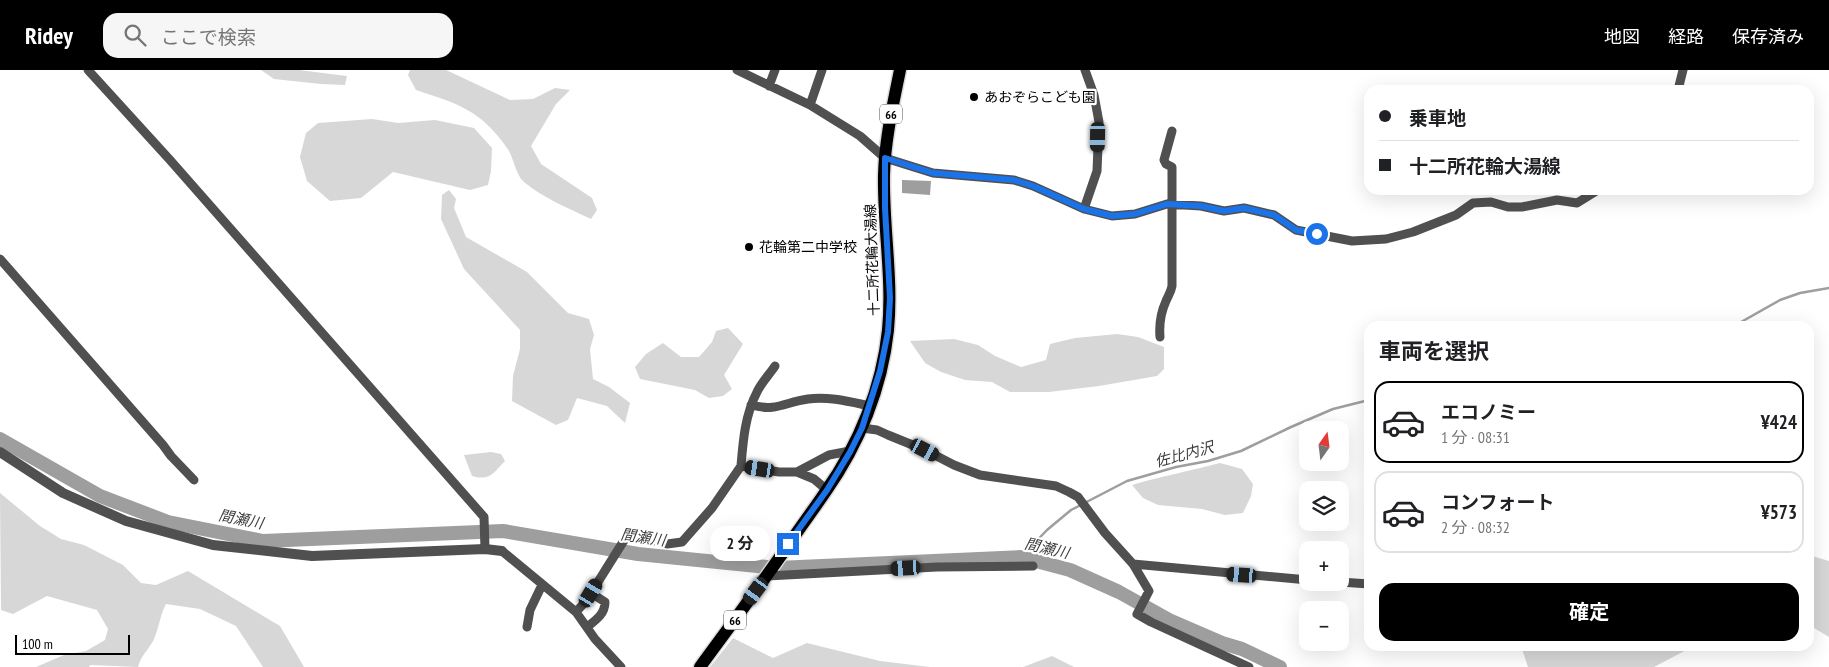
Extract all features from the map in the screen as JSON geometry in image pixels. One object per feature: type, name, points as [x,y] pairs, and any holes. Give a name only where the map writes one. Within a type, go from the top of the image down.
[{"type":"main road","name":"十二所花輪大湯線","points":[[700,667],[827,490],[850,452],[870,406],[888,332],[890,298],[885,218],[885,158],[888,131],[900,70]]},
{"type":"street","points":[[88,70],[484,517],[485,546]]},
{"type":"street","points":[[737,70],[810,105],[860,136],[885,158],[933,173],[1014,180],[1033,186],[1084,209],[1112,216],[1135,214],[1167,204],[1201,206],[1224,211],[1244,208],[1274,215],[1296,230],[1352,241],[1386,239],[1413,232],[1456,215],[1474,203],[1491,202],[1508,207],[1522,207],[1557,200],[1577,204],[1590,195]]},
{"type":"street","points":[[769,86],[774,70]]},
{"type":"street","points":[[810,105],[822,70]]},
{"type":"street","points":[[1084,209],[1097,171],[1098,122],[1094,95],[1085,70]]},
{"type":"street","points":[[1680,85],[1684,70]]},
{"type":"street","points":[[1160,337],[1159,325],[1165,301],[1170,294],[1172,286],[1172,167],[1166,164],[1164,160],[1172,131]]},
{"type":"street","points":[[0,259],[194,480]]},
{"type":"street","points":[[576,612],[591,593],[628,534],[667,544],[682,542],[712,508],[741,466],[744,435],[751,405],[757,391],[775,366]]},
{"type":"street","points":[[751,405],[765,409],[808,399],[832,399],[870,406]]},
{"type":"street","points":[[862,428],[877,430],[980,475],[1056,486],[1078,497],[1133,564],[1150,591],[1137,614],[1249,667]]},
{"type":"street","points":[[0,452],[63,493],[126,521],[213,545],[312,556],[485,546],[502,550],[576,612],[621,667]]},
{"type":"street","points":[[797,472],[829,455],[850,452]]},
{"type":"street","points":[[741,466],[779,472],[797,472],[814,479],[827,490]]},
{"type":"street","points":[[1133,564],[1299,579]]},
{"type":"street","points":[[768,574],[937,567],[1033,566]]},
{"type":"street","points":[[1349,583],[1364,584]]},
{"type":"street","points":[[527,627],[530,610],[542,585]]},
{"type":"street","points":[[587,627],[603,614],[605,607],[605,602],[591,593]]},
{"type":"shaded area","points":[[261,70],[299,70],[347,76],[345,85],[321,84],[274,79]]},
{"type":"shaded area","points":[[410,70],[446,70],[510,100],[533,99],[555,88],[570,90],[556,104],[531,146],[541,164],[592,198],[597,210],[591,219],[547,198],[531,188],[521,179],[507,148],[487,125],[477,116],[456,104],[416,90],[408,75]]},
{"type":"shaded area","points":[[372,119],[398,123],[435,120],[474,128],[492,148],[488,185],[470,190],[393,172],[361,198],[330,201],[307,181],[300,157],[306,133],[318,123]]},
{"type":"shaded area","points":[[902,180],[931,181],[930,195],[902,193]]},
{"type":"shaded area","points":[[449,190],[456,199],[454,208],[466,237],[527,272],[568,313],[589,319],[594,335],[590,349],[593,379],[609,387],[630,403],[625,423],[607,406],[577,398],[568,420],[556,425],[512,401],[513,376],[520,349],[520,330],[464,269],[441,219],[442,195]]},
{"type":"shaded area","points":[[728,328],[743,344],[724,375],[732,389],[723,396],[709,398],[695,390],[640,379],[635,367],[646,354],[663,343],[681,357],[699,357],[712,342],[716,331]]},
{"type":"shaded area","points":[[1117,334],[1138,337],[1164,347],[1164,369],[1157,376],[1099,386],[1049,392],[1010,392],[992,382],[965,380],[941,372],[925,363],[910,341],[954,339],[978,345],[995,356],[1021,367],[1046,360],[1050,344],[1075,338]]},
{"type":"shaded area","points":[[491,452],[501,454],[505,461],[488,477],[472,476],[464,455]]},
{"type":"shaded area","points":[[1220,463],[1242,469],[1253,484],[1251,496],[1243,513],[1225,515],[1202,509],[1158,505],[1143,498],[1132,485],[1154,479]]},
{"type":"shaded area","points":[[0,493],[40,526],[61,539],[84,545],[123,565],[141,583],[156,585],[188,571],[280,626],[304,667],[263,667],[236,626],[200,609],[166,604],[154,639],[141,658],[138,667],[90,665],[89,667],[36,667],[64,655],[86,651],[105,640],[108,629],[97,610],[47,596],[13,614],[1,610]]},
{"type":"shaded area","points":[[1814,556],[1829,561],[1829,637],[1814,628]]},
{"type":"shaded area","points":[[733,638],[773,658],[807,643],[880,661],[930,667],[710,667]]},
{"type":"shaded area","points":[[1523,651],[1684,651],[1654,667],[1528,667]]},
{"type":"shaded area","points":[[1052,656],[1074,667],[1023,667]]},
{"type":"waterway","name":"佐比内沢","points":[[1743,321],[1780,300],[1800,293],[1829,288]]},
{"type":"waterway","name":"佐比内沢","points":[[1021,557],[1047,530],[1071,510],[1127,481],[1241,451],[1333,409],[1364,401]]},
{"type":"waterway","name":"間瀬川","points":[[0,439],[100,496],[168,522],[263,541],[503,531],[638,554],[777,568],[1021,557],[1070,570],[1119,592],[1171,621],[1222,643],[1242,649],[1280,667]]},
{"type":"place","name":"あおぞらこども園","points":[[974,97]]},
{"type":"place","name":"花輪第二中学校","points":[[749,247]]},
{"type":"route","points":[[788,544],[827,490],[850,452],[871,404],[880,371],[888,332],[890,298],[887,266],[885,158],[933,173],[1014,180],[1033,186],[1084,209],[1112,216],[1135,214],[1167,204],[1201,206],[1224,211],[1244,208],[1274,215],[1296,230],[1317,234]]}]
